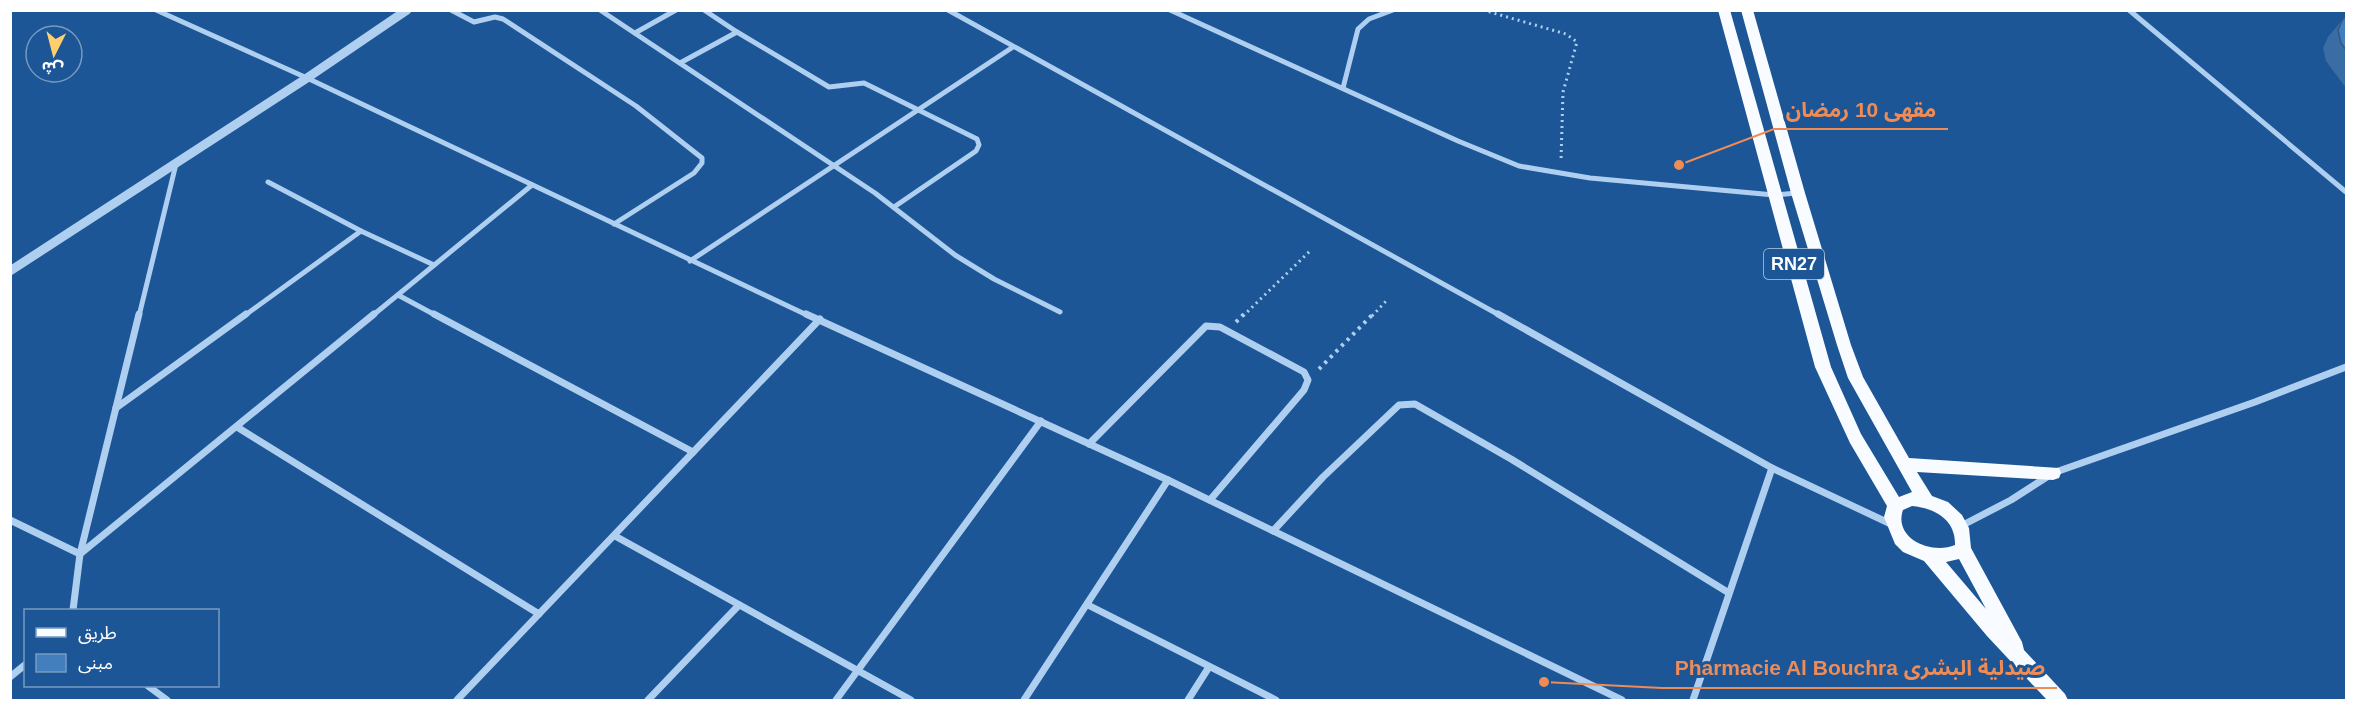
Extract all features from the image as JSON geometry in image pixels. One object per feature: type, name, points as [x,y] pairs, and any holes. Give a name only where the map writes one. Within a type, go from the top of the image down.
[{"type":"main road","name":"RN27","points":[[1724,10],[1823,367],[1840,409],[1865,458],[1896,505]]},
{"type":"main road","name":"RN27","points":[[1747,10],[1798,193],[1856,378],[1903,464],[1926,500],[1947,510],[1961,526]]},
{"type":"main road","points":[[1903,464],[2053,473]]},
{"type":"main road","points":[[1926,500],[1912,499],[1896,505],[1892,517],[1893,525],[1906,544],[1930,556],[1993,630],[2059,700]]},
{"type":"main road","points":[[1961,526],[1964,538],[1963,549],[2021,659]]},
{"type":"main road","points":[[1930,556],[1952,555],[1963,549]]},
{"type":"street","points":[[156,10],[307,78],[690,261],[1168,480],[1622,700]]},
{"type":"street","points":[[10,271],[307,78],[407,10]]},
{"type":"street","points":[[451,10],[474,22],[495,17],[503,19],[636,106],[702,158],[702,163],[694,172],[614,224]]},
{"type":"street","points":[[600,10],[834,165],[894,207],[955,255],[994,279],[1060,312]]},
{"type":"street","points":[[635,33],[676,10]]},
{"type":"street","points":[[704,10],[829,87],[860,82],[977,139],[979,146],[976,151],[894,207]]},
{"type":"street","points":[[948,10],[1586,362],[1772,468],[1893,525]]},
{"type":"street","points":[[1170,10],[1493,157],[1519,166],[1590,178],[1774,195],[1798,193]]},
{"type":"street","points":[[1343,88],[1358,29],[1369,19],[1393,10]]},
{"type":"street","points":[[2129,10],[2346,192]]},
{"type":"street","points":[[680,63],[737,32]]},
{"type":"street","points":[[690,261],[1013,47]]},
{"type":"street","points":[[73,609],[80,554],[176,163]]},
{"type":"street","points":[[268,182],[434,266]]},
{"type":"street","points":[[80,554],[532,185]]},
{"type":"street","points":[[116,408],[361,231]]},
{"type":"street","points":[[398,295],[693,452]]},
{"type":"street","points":[[457,700],[820,319]]},
{"type":"street","points":[[1089,444],[1206,326],[1220,327],[1304,372],[1308,380],[1304,390],[1210,500]]},
{"type":"street","points":[[1961,526],[2053,473],[2255,402],[2346,367]]},
{"type":"street","points":[[1273,531],[1323,477],[1399,405],[1415,404],[1511,459],[1729,593]]},
{"type":"street","points":[[836,700],[1041,421]]},
{"type":"street","points":[[237,427],[539,614]]},
{"type":"street","points":[[1693,700],[1772,468]]},
{"type":"street","points":[[1024,700],[1168,480]]},
{"type":"street","points":[[10,520],[80,554]]},
{"type":"street","points":[[615,536],[911,700]]},
{"type":"street","points":[[648,700],[739,605]]},
{"type":"street","points":[[1088,605],[1276,700]]},
{"type":"street","points":[[10,677],[24,666]]},
{"type":"street","points":[[1188,700],[1209,667]]},
{"type":"street","points":[[149,687],[168,700]]},
{"type":"path","points":[[1483,10],[1566,34],[1577,42],[1563,92],[1561,173]]},
{"type":"path","points":[[1227,331],[1311,250]]},
{"type":"path","points":[[1308,380],[1388,299]]},
{"type":"building","points":[[2346,17],[2346,50],[2341,43],[2338,30]]},
{"type":"place","name":"مقهى 10 رمضان","points":[[1679,165]]},
{"type":"place","name":"Pharmacie Al Bouchra صيدلية البشرى","points":[[1544,682]]}]
